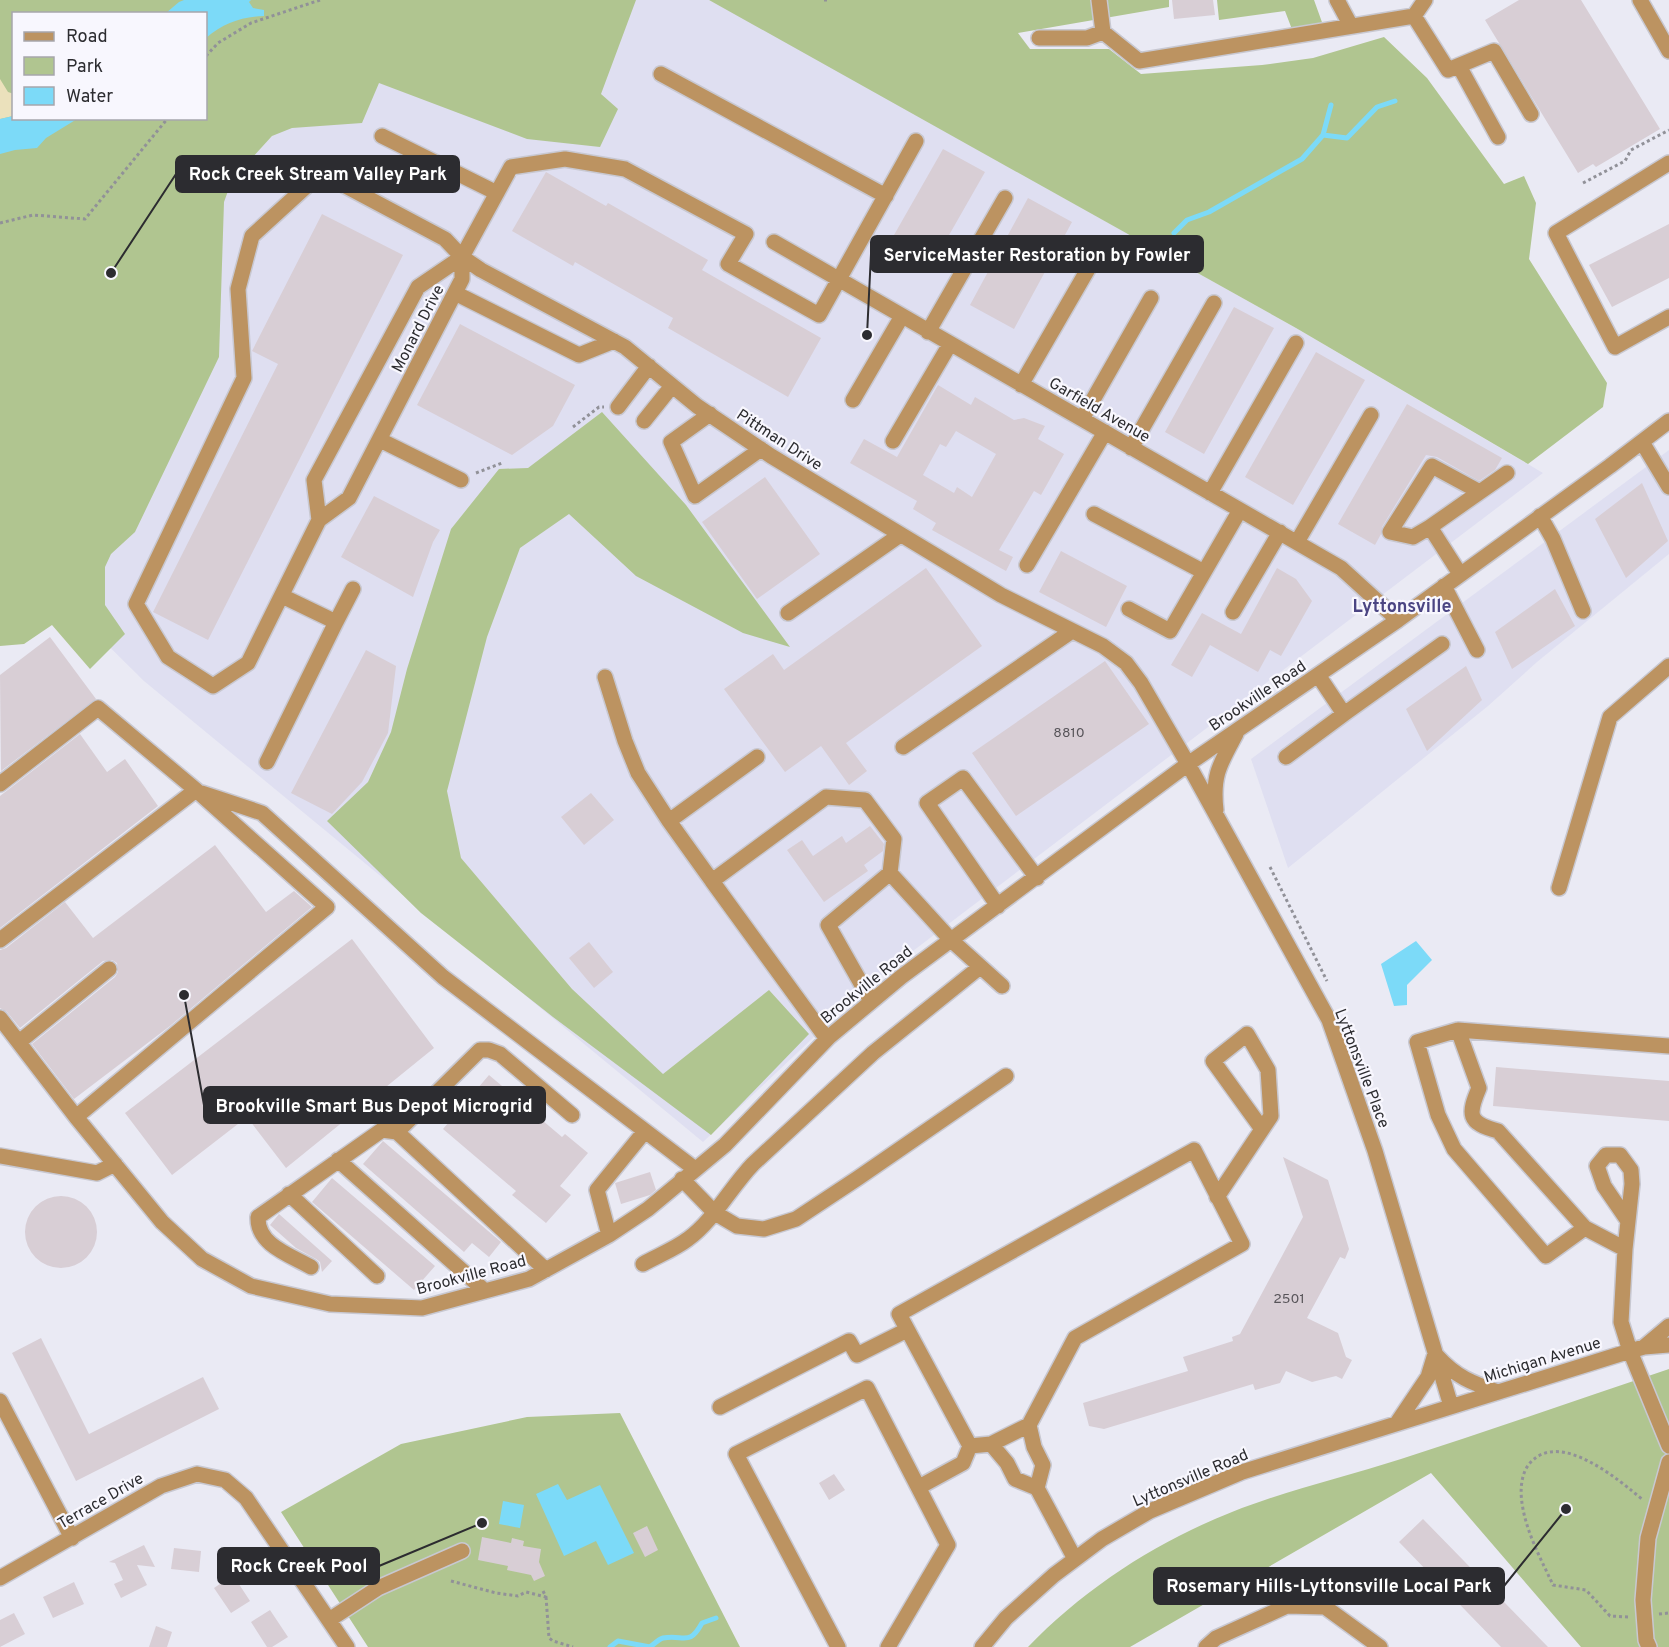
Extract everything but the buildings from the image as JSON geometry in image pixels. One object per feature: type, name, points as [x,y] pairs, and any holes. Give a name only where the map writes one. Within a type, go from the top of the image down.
[{"type":"street","points":[[1099,0],[1103,32],[1139,60],[1414,16],[1425,0]]},
{"type":"street","points":[[1337,0],[1351,26]]},
{"type":"street","points":[[1640,0],[1667,41]]},
{"type":"street","points":[[1414,16],[1448,70],[1494,51],[1531,114]]},
{"type":"street","points":[[1039,38],[1087,38],[1103,32]]},
{"type":"street","points":[[1459,66],[1498,137]]},
{"type":"street","points":[[661,74],[886,196]]},
{"type":"street","points":[[382,136],[498,193]]},
{"type":"street","points":[[462,257],[512,167],[565,159],[625,169],[746,234],[728,264],[819,315],[916,141]]},
{"type":"street","points":[[1669,162],[1556,233],[1615,347],[1669,317]]},
{"type":"street","name":"Pittman Drive","points":[[213,686],[168,657],[136,604],[244,378],[238,289],[252,236],[321,173],[445,239],[462,257],[481,270],[626,347],[672,386],[761,449],[900,535],[1001,595],[1103,646],[1126,663],[1141,683],[1188,764]]},
{"type":"street","points":[[928,332],[1005,198]]},
{"type":"street","name":"Garfield Avenue","points":[[774,242],[1341,568],[1398,620]]},
{"type":"street","points":[[1021,385],[1102,245]]},
{"type":"street","name":"Monard Drive","points":[[213,686],[248,663],[319,520],[349,498],[462,279],[462,257]]},
{"type":"street","name":"Monard Drive","points":[[319,520],[314,480],[418,287],[462,257]]},
{"type":"street","points":[[454,293],[579,355],[614,341]]},
{"type":"street","points":[[1082,419],[1152,298]]},
{"type":"street","points":[[1131,447],[1214,303]]},
{"type":"street","points":[[853,400],[902,316]]},
{"type":"street","points":[[1210,493],[1296,343]]},
{"type":"street","points":[[892,441],[950,344]]},
{"type":"street","points":[[618,407],[649,366]]},
{"type":"street","points":[[644,421],[672,386]]},
{"type":"street","points":[[710,414],[671,442],[695,496],[761,449]]},
{"type":"street","points":[[1297,542],[1371,415]]},
{"type":"street","name":"Brookville Road","points":[[0,1018],[76,1117],[162,1222],[202,1259],[251,1286],[330,1304],[422,1308],[529,1279],[648,1209],[725,1145],[826,1039],[871,1001],[951,940],[1188,764],[1398,620],[1669,421]]},
{"type":"street","points":[[1027,565],[1105,432]]},
{"type":"street","points":[[380,440],[461,480]]},
{"type":"street","points":[[1642,442],[1669,487]]},
{"type":"street","points":[[1480,492],[1432,466],[1389,532],[1413,537],[1430,527],[1480,492],[1507,473]]},
{"type":"street","points":[[1129,609],[1170,631],[1240,510]]},
{"type":"street","points":[[1094,514],[1204,572]]},
{"type":"street","points":[[1540,516],[1553,539],[1583,611]]},
{"type":"street","points":[[1430,527],[1460,574]]},
{"type":"street","points":[[1233,612],[1280,532]]},
{"type":"street","points":[[788,613],[900,535]]},
{"type":"street","points":[[1444,586],[1477,650]]},
{"type":"street","points":[[267,762],[353,589]]},
{"type":"street","points":[[282,596],[336,622]]},
{"type":"street","points":[[903,747],[1072,631]]},
{"type":"street","points":[[1286,757],[1442,644]]},
{"type":"street","points":[[1559,888],[1610,717],[1669,666]]},
{"type":"street","points":[[1318,675],[1344,714]]},
{"type":"street","points":[[605,677],[625,741],[638,773],[669,821],[826,1039]]},
{"type":"street","points":[[0,784],[98,708],[196,790],[327,907],[76,1117]]},
{"type":"street","points":[[1216,816],[1214,788],[1220,763],[1237,730]]},
{"type":"street","points":[[669,821],[757,757]]},
{"type":"street","name":"Lyttonsville Place","points":[[1188,764],[1329,1020],[1338,1042],[1371,1140],[1451,1407]]},
{"type":"street","points":[[998,906],[927,802],[963,778],[1037,878]]},
{"type":"street","points":[[0,939],[196,790]]},
{"type":"street","points":[[196,790],[262,813],[443,977],[695,1169]]},
{"type":"street","points":[[712,881],[826,797],[865,800],[894,839],[890,873],[828,925],[871,1001]]},
{"type":"street","points":[[890,873],[951,940],[1002,986]]},
{"type":"street","points":[[643,1263],[688,1239],[715,1213],[736,1182],[761,1156],[873,1053],[980,967]]},
{"type":"street","points":[[19,1042],[109,969]]},
{"type":"street","points":[[1458,1030],[1479,1088],[1470,1108],[1473,1118],[1484,1127],[1498,1131],[1585,1228],[1625,1249]]},
{"type":"street","points":[[1585,1228],[1546,1256],[1454,1149],[1438,1115],[1417,1042],[1458,1030],[1669,1046]]},
{"type":"street","points":[[1217,1197],[1262,1129],[1270,1116],[1268,1070],[1247,1034],[1213,1061],[1262,1129]]},
{"type":"street","points":[[397,1132],[480,1050],[500,1054],[572,1115]]},
{"type":"street","points":[[682,1179],[715,1213],[737,1226],[764,1229],[796,1219],[1006,1076]]},
{"type":"street","points":[[311,1267],[266,1242],[258,1226],[258,1217],[382,1130],[397,1132],[546,1270]]},
{"type":"street","points":[[609,1234],[597,1190],[645,1131]]},
{"type":"street","points":[[1194,1150],[1242,1244],[1075,1338],[1029,1425],[991,1444],[970,1446],[899,1314],[1194,1150]]},
{"type":"street","points":[[0,1156],[97,1173],[114,1164]]},
{"type":"street","points":[[338,1160],[485,1291]]},
{"type":"street","points":[[289,1194],[377,1276]]},
{"type":"street","points":[[1628,1221],[1621,1322],[1637,1349],[1669,1446]]},
{"type":"street","name":"Michigan Avenue","points":[[1637,1349],[1669,1326]]},
{"type":"street","points":[[720,1407],[849,1341],[857,1355],[907,1330]]},
{"type":"street","name":"Michigan Avenue","points":[[1451,1407],[1637,1349],[1669,1345]]},
{"type":"street","points":[[1436,1354],[1450,1371],[1468,1382],[1498,1392]]},
{"type":"street","points":[[1397,1423],[1428,1377],[1436,1354]]},
{"type":"street","points":[[838,1647],[736,1454],[867,1389],[948,1545],[888,1647]]},
{"type":"street","points":[[0,1401],[72,1538]]},
{"type":"street","name":"Lyttonsville Road","points":[[982,1647],[1006,1618],[1053,1575],[1102,1539],[1150,1511],[1242,1472],[1451,1407]]},
{"type":"street","points":[[1029,1425],[1034,1447],[1043,1465],[1037,1488]]},
{"type":"street","points":[[991,1444],[1007,1463],[1015,1479],[1037,1488],[1075,1558]]},
{"type":"street","points":[[919,1487],[963,1463],[970,1446]]},
{"type":"street","points":[[1649,1647],[1646,1640],[1643,1600],[1648,1538],[1669,1462]]},
{"type":"street","name":"Terrace Drive","points":[[0,1578],[161,1486],[197,1474],[225,1480],[246,1498],[329,1620]]},
{"type":"street","points":[[347,1647],[329,1620],[378,1588],[462,1551]]},
{"type":"street","points":[[1206,1647],[1216,1638],[1287,1606],[1325,1607],[1380,1647]]},
{"type":"path","points":[[207,55],[218,43],[251,24],[320,0]]},
{"type":"path","points":[[0,223],[33,215],[85,219],[166,120]]},
{"type":"path","points":[[1583,183],[1625,161],[1631,150],[1669,130]]},
{"type":"path","points":[[573,427],[599,407],[618,407]]},
{"type":"path","points":[[461,480],[502,462]]},
{"type":"path","points":[[1270,867],[1318,959]]},
{"type":"path","points":[[1655,1512],[1593,1463],[1569,1454],[1545,1454],[1535,1458],[1527,1466],[1523,1476],[1521,1501],[1524,1516],[1553,1585],[1586,1590],[1610,1616],[1669,1613]]},
{"type":"path","points":[[451,1581],[496,1593],[518,1596],[526,1592],[546,1597]]},
{"type":"path","points":[[543,1591],[546,1597],[549,1638],[573,1647]]},
{"type":"shaded area","points":[[634,0],[709,0],[716,3],[1296,328],[1543,473],[872,982],[703,1142],[144,681],[61,599],[224,188],[348,54]]},
{"type":"shaded area","points":[[1669,450],[1669,554],[1537,662],[1488,706],[1288,868],[1251,759]]},
{"type":"green space","points":[[0,0],[636,0],[601,94],[618,109],[600,147],[527,139],[379,83],[362,123],[292,128],[272,136],[232,180],[224,202],[219,357],[135,532],[111,554],[105,567],[105,605],[125,634],[90,669],[52,625],[24,644],[0,646]]},
{"type":"green space","points":[[709,0],[1169,0],[1169,7],[1018,33],[1030,49],[1109,49],[1141,74],[1262,65],[1313,58],[1384,37],[1427,78],[1504,184],[1524,176],[1536,203],[1529,259],[1607,383],[1603,407],[1528,464],[1296,328]]},
{"type":"green space","points":[[1217,0],[1314,0],[1323,25],[1293,32],[1285,11],[1219,20]]},
{"type":"green space","points":[[602,412],[686,505],[790,647],[743,633],[636,576],[569,514],[520,548],[487,637],[447,791],[461,858],[572,989],[663,1074],[769,990],[809,1034],[711,1135],[553,1017],[421,913],[327,821],[368,782],[391,732],[407,669],[451,529],[499,469],[528,468]]},
{"type":"green space","points":[[1669,1369],[1669,1647],[1581,1647],[1431,1473],[1130,1647],[1028,1647],[1050,1625],[1098,1586],[1149,1552],[1204,1524],[1274,1497],[1401,1459]]},
{"type":"green space","points":[[620,1413],[740,1647],[368,1647],[281,1512],[401,1444],[527,1417]]},
{"type":"sand","points":[[0,79],[8,92],[12,93],[12,116],[0,119]]},
{"type":"water","points":[[184,0],[251,0],[249,2],[253,8],[264,10],[264,16],[233,22],[219,28],[207,37],[207,12],[167,12]]},
{"type":"water","points":[[12,116],[12,120],[75,120],[46,138],[37,148],[0,154],[0,119]]},
{"type":"water","points":[[1416,941],[1432,960],[1407,985],[1407,1005],[1394,1006],[1381,964]]},
{"type":"water","points":[[558,1484],[567,1500],[600,1485],[634,1553],[608,1565],[596,1541],[564,1556],[536,1494]]},
{"type":"water","points":[[503,1501],[524,1505],[520,1528],[499,1524]]},
{"type":"waterway","points":[[1323,135],[1347,138],[1377,107],[1395,101]]},
{"type":"waterway","points":[[1174,233],[1187,220],[1209,212],[1302,159],[1323,135],[1331,105]]},
{"type":"waterway","points":[[610,1647],[618,1641],[650,1647],[663,1638],[686,1638],[693,1635],[702,1623],[716,1618]]},
{"type":"place","name":"Rock Creek Stream Valley Park","points":[[111,273]]},
{"type":"place","name":"ServiceMaster Restoration by Fowler","points":[[867,335]]},
{"type":"place","name":"Brookville Smart Bus Depot Microgrid","points":[[184,995]]},
{"type":"place","name":"Rosemary Hills-Lyttonsville Local Park","points":[[1566,1509]]},
{"type":"place","name":"Rock Creek Pool","points":[[482,1523]]},
{"type":"district","name":"Lyttonsville","points":[[1402,606]]}]
